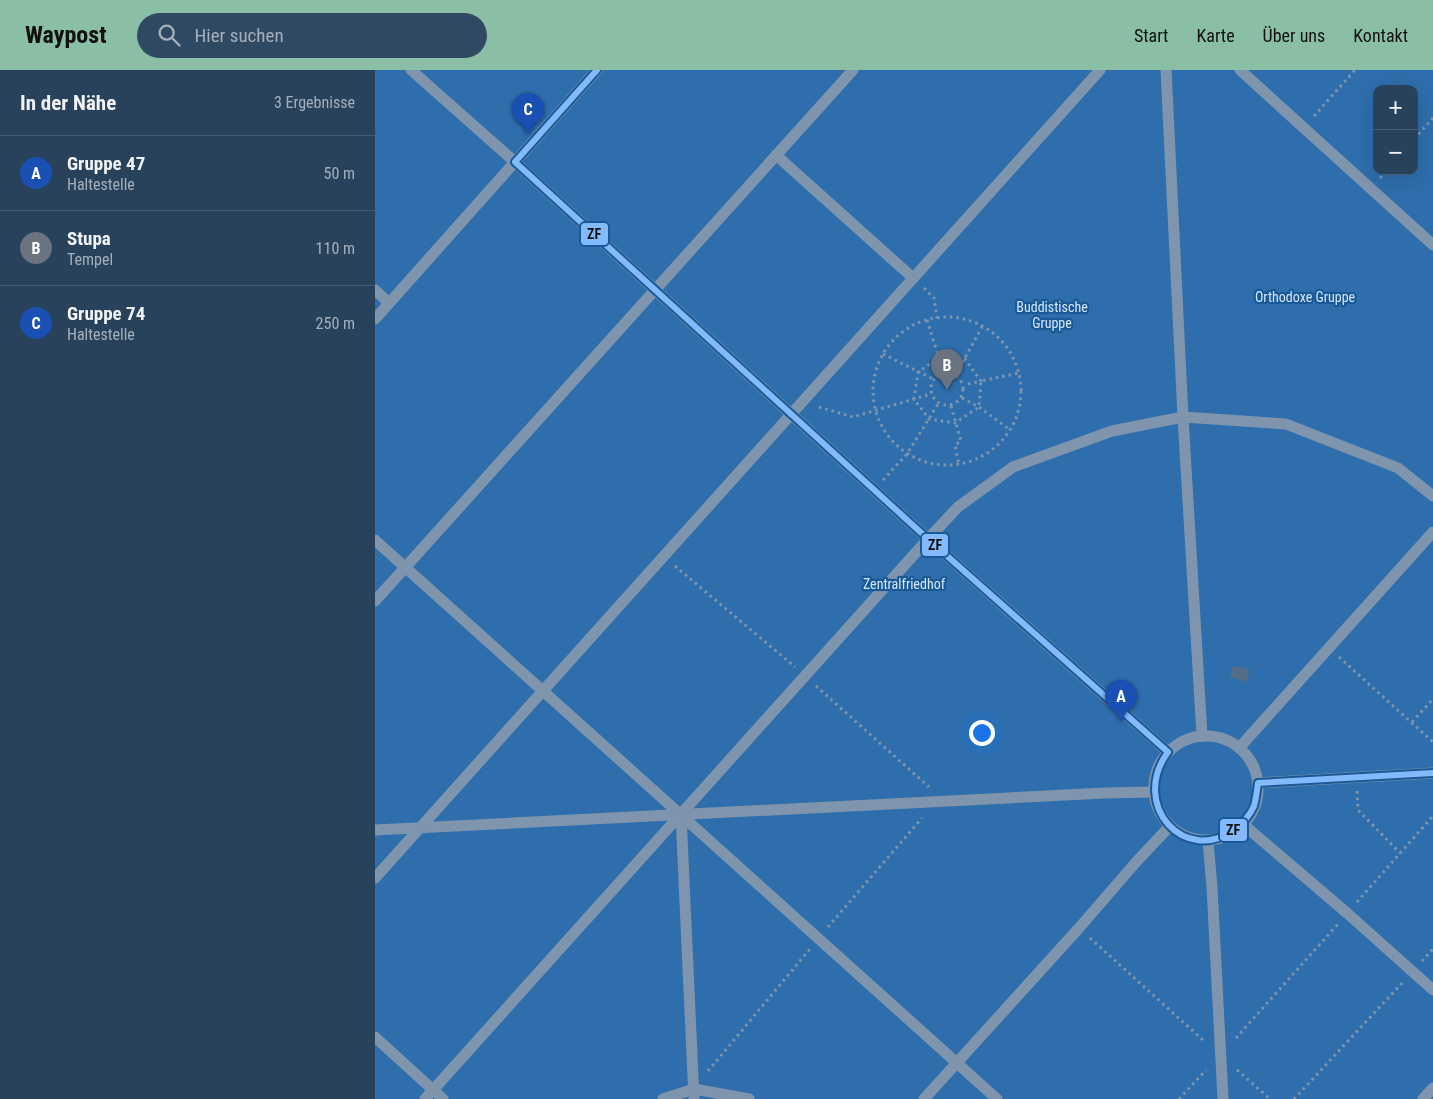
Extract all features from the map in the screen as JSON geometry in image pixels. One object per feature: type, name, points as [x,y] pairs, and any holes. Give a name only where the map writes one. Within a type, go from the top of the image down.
[{"type":"lane","points":[[411,70],[1168,752]]},
{"type":"lane","points":[[375,319],[597,70]]},
{"type":"lane","points":[[375,601],[853,70]]},
{"type":"lane","points":[[375,878],[1100,70]]},
{"type":"lane","points":[[1166,70],[1183,417],[1202,736]]},
{"type":"lane","points":[[1240,70],[1433,245]]},
{"type":"lane","points":[[776,155],[913,278]]},
{"type":"lane","points":[[375,290],[389,303]]},
{"type":"lane","points":[[429,1095],[929,538],[958,507],[1013,467],[1112,431],[1183,417],[1286,424],[1397,468],[1433,496]]},
{"type":"lane","points":[[1239,748],[1433,532]]},
{"type":"lane","points":[[375,540],[997,1099]]},
{"type":"lane","points":[[1202,736],[1222,738],[1239,748],[1252,764],[1258,783],[1255,806],[1244,824],[1233,833],[1208,841],[1194,839],[1181,834],[1170,826],[1156,804],[1154,792],[1154,781],[1157,771],[1161,761],[1168,752],[1184,741],[1202,736]]},
{"type":"lane","points":[[1258,783],[1433,773]]},
{"type":"lane","points":[[375,830],[1154,792]]},
{"type":"lane","points":[[681,815],[694,1094]]},
{"type":"lane","points":[[1244,824],[1433,990]]},
{"type":"lane","points":[[924,1099],[1170,826]]},
{"type":"lane","points":[[1208,841],[1223,1099]]},
{"type":"lane","points":[[375,1037],[429,1095],[443,1099]]},
{"type":"lane","points":[[1423,1099],[1433,1088]]},
{"type":"lane","points":[[663,1099],[694,1094],[749,1099]]},
{"type":"path","points":[[1304,128],[1355,70]]},
{"type":"path","points":[[1418,135],[1433,118]]},
{"type":"path","points":[[913,278],[934,298],[937,318]]},
{"type":"path","points":[[937,318],[961,319],[982,326],[999,339],[1011,354],[1019,373],[1021,393],[1018,412],[1010,430],[996,446],[979,458],[959,465],[941,466],[923,462],[907,454],[893,442],[882,428],[875,411],[873,391],[876,372],[883,354],[895,339],[910,327],[927,320],[937,318]]},
{"type":"path","points":[[927,320],[943,372]]},
{"type":"path","points":[[956,374],[982,326]]},
{"type":"path","points":[[883,354],[933,379]]},
{"type":"path","points":[[939,358],[965,360],[981,381],[979,407],[955,423],[929,419],[914,399],[918,372],[939,358]]},
{"type":"path","points":[[943,372],[956,374],[964,385],[962,398],[951,406],[938,404],[931,394],[933,379],[943,372]]},
{"type":"path","points":[[964,385],[1019,373]]},
{"type":"path","points":[[801,402],[853,417],[931,394]]},
{"type":"path","points":[[962,398],[979,407],[1010,430]]},
{"type":"path","points":[[875,490],[907,454],[938,404]]},
{"type":"path","points":[[951,406],[961,441],[955,445],[959,465]]},
{"type":"path","points":[[1329,648],[1433,742]]},
{"type":"path","points":[[1411,722],[1433,699]]},
{"type":"path","points":[[1356,777],[1357,810],[1400,853]]},
{"type":"path","points":[[1179,1099],[1220,1056],[1433,816]]},
{"type":"path","points":[[1079,928],[1270,1099]]},
{"type":"path","points":[[1294,1099],[1433,949]]},
{"type":"green space","name":"Zentralfriedhof","points":[[375,70],[1433,70],[1433,1099],[375,1099]]},
{"type":"building","points":[[1233,665],[1250,670],[1246,682],[1230,677]]},
{"type":"transit line","name":"ZF","points":[[597,70],[515,162],[928,539],[1168,752],[1158,772],[1155,792],[1159,810],[1169,825],[1182,835],[1198,840],[1216,839],[1235,829],[1248,816],[1254,806],[1258,783],[1433,773]]},
{"type":"place","name":"Gruppe 74","points":[[528,134]]},
{"type":"place","name":"Stupa","points":[[947,390]]},
{"type":"place","name":"Gruppe 47","points":[[1121,721]]},
{"type":"park label","name":"Orthodoxe Gruppe","points":[[1305,297]]},
{"type":"park label","name":"Buddistische Gruppe","points":[[1052,316]]}]
